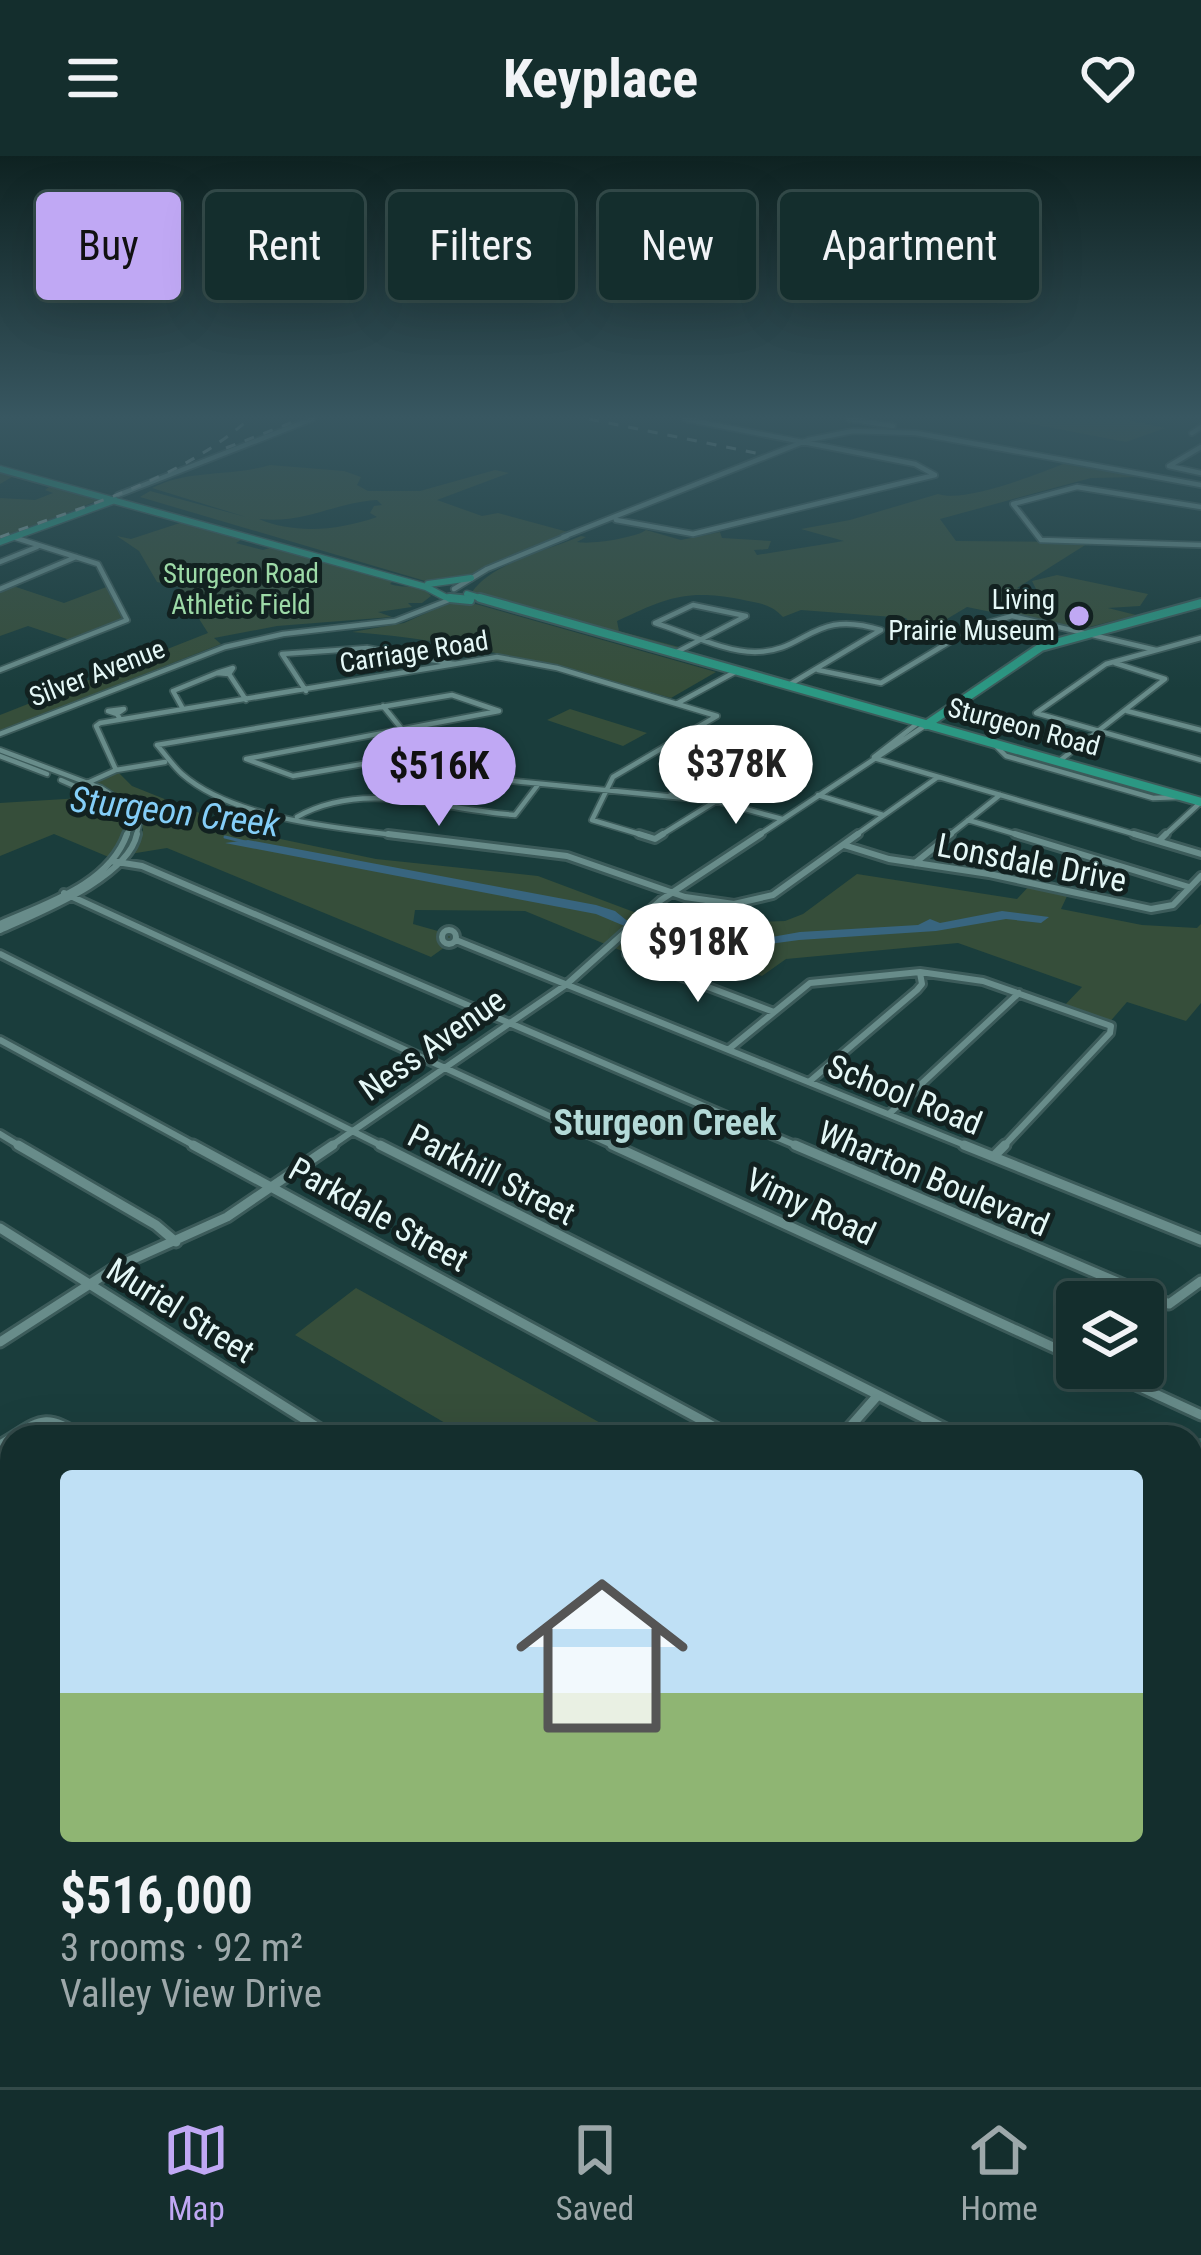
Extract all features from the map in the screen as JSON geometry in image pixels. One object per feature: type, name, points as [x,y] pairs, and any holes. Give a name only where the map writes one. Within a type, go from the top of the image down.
[{"type":"main road","points":[[0,542],[85,509]]},
{"type":"main road","name":"Sturgeon Road","points":[[156,509],[1201,801]]},
{"type":"main road","name":"Sturgeon Road","points":[[360,568],[440,594],[459,593]]},
{"type":"main road","points":[[417,582],[449,585],[474,577]]},
{"type":"main road","name":"Ness Avenue","points":[[922,724],[1040,646],[1201,602]]},
{"type":"main road","points":[[903,717],[922,724]]},
{"type":"main road","name":"Sturgeon Road","points":[[922,724],[1201,801]]},
{"type":"street","points":[[459,593],[474,577],[496,565],[636,509]]},
{"type":"street","points":[[612,519],[693,534],[795,509]]},
{"type":"street","points":[[1017,509],[1036,537],[1044,540],[1201,545]]},
{"type":"street","points":[[0,670],[126,622],[99,565],[13,537]]},
{"type":"street","points":[[0,562],[41,545]]},
{"type":"street","points":[[0,589],[77,556]]},
{"type":"street","points":[[459,593],[496,565]]},
{"type":"street","name":"Silver Avenue","points":[[0,734],[225,647],[283,634],[387,623],[422,613],[459,593]]},
{"type":"street","points":[[422,613],[440,594]]},
{"type":"street","points":[[672,655],[703,639],[746,614],[693,604],[655,623],[703,639],[753,652],[817,624],[881,630],[786,686]]},
{"type":"street","points":[[816,670],[881,683],[976,626],[1012,616],[1156,650]]},
{"type":"street","points":[[1201,638],[1111,662],[1036,713],[1201,760]]},
{"type":"street","points":[[306,691],[282,654],[367,648],[458,664]]},
{"type":"street","name":"Carriage Road","points":[[116,770],[96,726],[118,717],[306,691],[497,657],[556,668],[717,717],[613,777],[604,792]]},
{"type":"street","points":[[1060,761],[1165,677],[1111,662]]},
{"type":"street","points":[[677,704],[735,672]]},
{"type":"street","points":[[184,710],[173,691],[217,674],[229,674],[246,700]]},
{"type":"street","points":[[421,754],[293,776],[246,759],[499,711],[452,695],[166,740],[157,746],[165,762],[196,784],[296,818],[412,839],[564,856],[712,904],[763,900],[938,777]]},
{"type":"street","points":[[383,706],[421,754],[453,776],[716,801],[782,820]]},
{"type":"street","points":[[1125,710],[1201,730]]},
{"type":"street","name":"Ness Avenue","points":[[0,1342],[88,1284],[209,1228],[567,984],[642,915],[922,724]]},
{"type":"street","name":"Sturgeon Road","points":[[995,745],[1006,756],[1132,792],[1164,800],[1181,796]]},
{"type":"street","points":[[664,748],[764,778]]},
{"type":"street","points":[[0,753],[82,785],[115,804],[134,824],[131,840],[116,862],[68,894],[0,927]]},
{"type":"street","points":[[873,758],[1201,854]]},
{"type":"street","points":[[82,785],[116,770],[165,762]]},
{"type":"street","points":[[296,818],[317,802],[358,795],[515,814],[524,809],[537,786]]},
{"type":"street","points":[[604,792],[592,820],[648,840],[716,801]]},
{"type":"street","points":[[818,795],[884,816]]},
{"type":"street","points":[[915,863],[1000,795]]},
{"type":"street","points":[[1158,842],[1201,801]]},
{"type":"street","points":[[968,820],[1189,887]]},
{"type":"street","name":"Lonsdale Drive","points":[[843,844],[915,863],[1151,909],[1169,908],[1201,876]]},
{"type":"street","name":"Wharton Boulevard","points":[[116,862],[142,866],[1169,1304],[1201,1281]]},
{"type":"street","name":"Vimy Road","points":[[68,894],[1056,1348]]},
{"type":"street","name":"School Road","points":[[456,940],[1201,1240]]},
{"type":"street","name":"Parkhill Street","points":[[0,954],[938,1425]]},
{"type":"street","points":[[637,958],[774,1012]]},
{"type":"street","points":[[809,1082],[917,990],[922,984],[920,972]]},
{"type":"street","points":[[729,1049],[810,983],[920,972],[960,975],[1108,1024],[1112,1030],[994,1156]]},
{"type":"street","points":[[889,1114],[1018,993]]},
{"type":"street","name":"Parkdale Street","points":[[0,1040],[711,1425]]},
{"type":"street","points":[[0,1133],[156,1225],[176,1242]]},
{"type":"street","name":"Muriel Street","points":[[0,1228],[315,1425]]},
{"type":"street","points":[[1145,1389],[1201,1415]]},
{"type":"street","points":[[852,1425],[878,1395]]},
{"type":"street","points":[[35,1425],[45,1419],[64,1425]]},
{"type":"green space","points":[[0,509],[76,509],[0,539]]},
{"type":"green space","points":[[181,509],[217,509],[246,517],[220,509],[330,509],[290,519],[259,519],[301,529],[331,528],[377,517],[370,513],[372,509],[463,509],[482,516],[498,513],[568,532],[457,581],[432,583]]},
{"type":"green space","name":"Living Prairie Museum","points":[[887,509],[976,509],[940,519],[956,541],[1090,542],[1017,588],[1038,593],[1032,581],[1057,575],[1148,594],[1140,606],[1108,608],[1136,615],[1078,630],[967,607],[920,635],[906,618],[801,610],[783,617],[763,604],[704,595],[663,601],[617,621],[619,631],[679,647],[673,649],[472,592],[507,565],[581,536],[586,537],[577,542],[625,538],[646,530],[681,540],[720,532],[722,538],[771,541],[768,549],[754,550],[757,555],[844,541],[801,529]]},
{"type":"green space","name":"Sturgeon Road Athletic Field","points":[[186,521],[244,538],[236,543],[263,550],[273,547],[393,581],[390,584],[422,589],[431,596],[422,603],[408,603],[412,607],[378,612],[392,617],[277,626],[214,638],[221,644],[0,731],[0,715],[208,633],[179,587],[157,582],[139,551],[117,536],[131,539]]},
{"type":"green space","points":[[10,585],[64,603],[109,586],[126,622],[76,642],[28,626],[0,636],[0,589]]},
{"type":"green space","points":[[453,601],[716,672],[671,698],[473,648],[352,632],[404,623]]},
{"type":"green space","points":[[570,709],[647,733],[623,746],[547,720]]},
{"type":"green space","points":[[117,771],[132,786],[247,832],[376,859],[538,876],[642,915],[651,908],[695,924],[785,921],[803,914],[857,874],[1017,899],[1031,884],[1068,894],[1061,909],[1142,925],[1197,928],[1201,924],[1201,1003],[1186,1021],[1127,1002],[1108,1024],[1062,1008],[1082,987],[958,943],[786,959],[762,976],[728,964],[702,984],[525,911],[415,910],[413,924],[459,937],[431,957],[167,848],[130,854],[143,830],[136,813],[92,784]]},
{"type":"green space","points":[[97,797],[125,819],[120,845],[111,858],[54,834],[0,856],[0,803]]},
{"type":"green space","points":[[356,1288],[604,1425],[449,1425],[295,1335]]},
{"type":"water","points":[[248,840],[596,905],[615,911],[636,928],[706,949],[800,932],[918,925],[930,919],[940,923],[1002,911],[1049,917],[1041,923],[1006,919],[936,931],[799,940],[682,956],[641,941],[634,930],[596,914],[225,843]]},
{"type":"waterway","name":"Sturgeon Creek","points":[[225,837],[245,842]]},
{"type":"railway","points":[[0,537],[78,509]]},
{"type":"place","name":"Living Prairie Museum","points":[[1079,616]]},
{"type":"district","name":"Sturgeon Creek","points":[[665,1122]]}]
